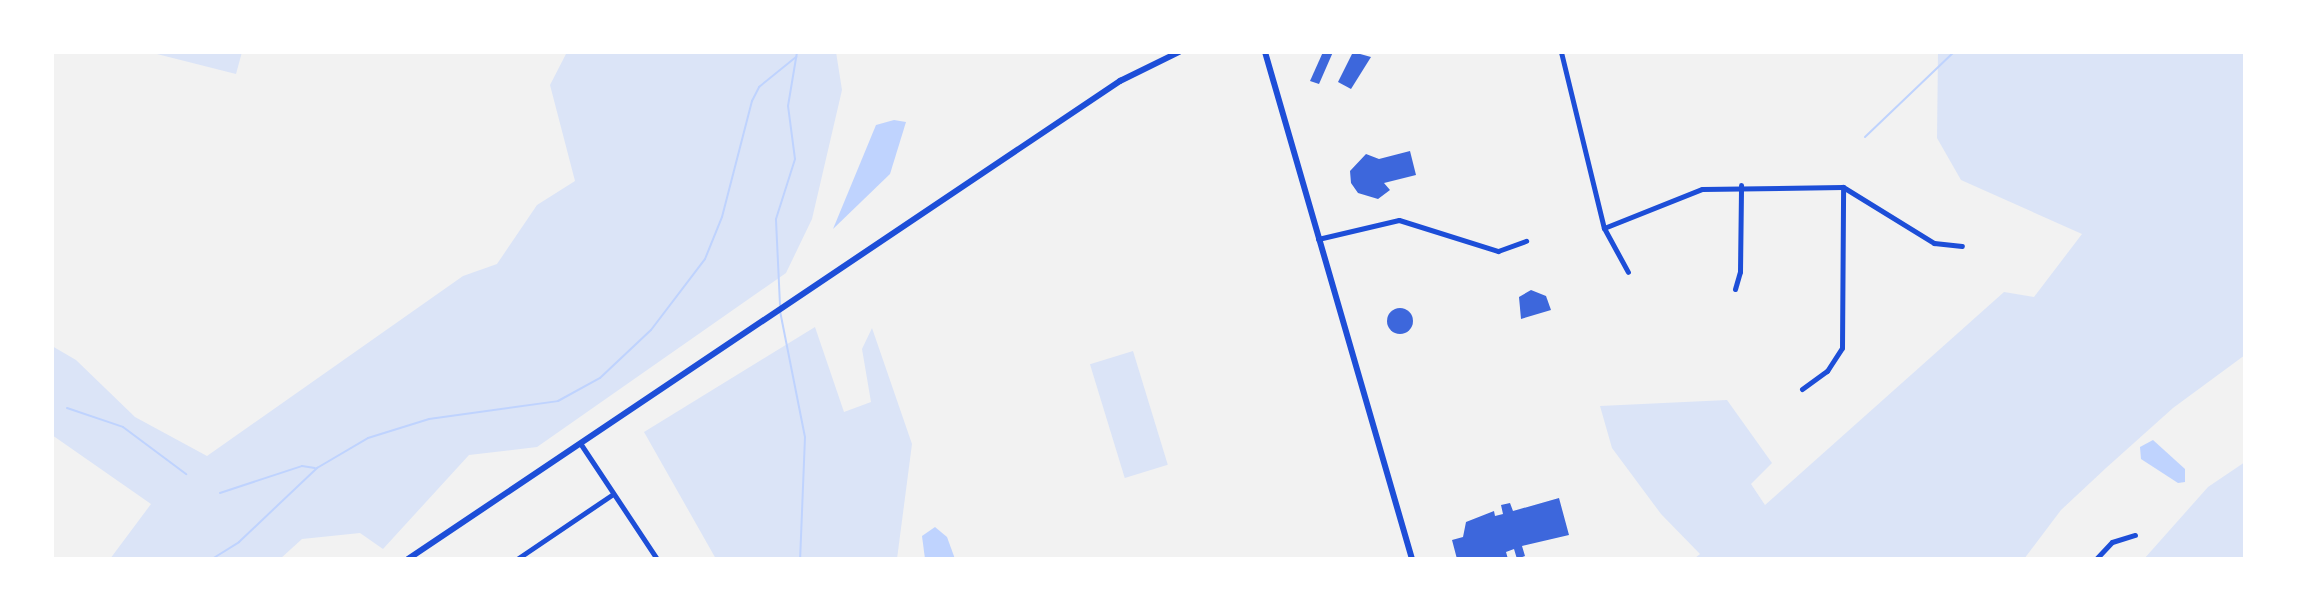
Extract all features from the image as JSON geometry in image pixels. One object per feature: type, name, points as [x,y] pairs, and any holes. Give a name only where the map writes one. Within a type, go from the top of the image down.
[{"type":"street","points":[[408,559],[1120,81],[1179,52]]},
{"type":"street","points":[[1265,52],[1317,240],[1412,559]]},
{"type":"street","points":[[1561,52],[1604,228],[1628,272]]},
{"type":"street","points":[[1604,228],[1702,189],[1741,185],[1843,187],[1934,243],[1962,246]]},
{"type":"street","points":[[1735,289],[1740,272],[1741,185]]},
{"type":"street","points":[[1802,389],[1827,371],[1842,348],[1843,187]]},
{"type":"street","points":[[1317,240],[1399,220],[1498,251],[1526,241]]},
{"type":"street","points":[[580,443],[657,559]]},
{"type":"street","points":[[517,559],[613,494]]},
{"type":"street","points":[[2096,559],[2112,542],[2135,535]]},
{"type":"shaded area","points":[[149,52],[242,52],[236,74]]},
{"type":"shaded area","points":[[567,52],[836,52],[842,90],[812,219],[786,273],[537,447],[469,455],[383,549],[360,533],[302,539],[280,559],[110,559],[151,504],[52,435],[52,346],[76,360],[135,417],[207,456],[463,276],[497,264],[537,205],[575,181],[550,85]]},
{"type":"shaded area","points":[[1938,52],[2245,52],[2245,355],[2173,408],[2106,468],[2061,510],[2024,559],[1694,559],[1700,554],[1661,514],[1612,448],[1600,406],[1727,400],[1772,463],[1751,484],[1765,505],[2004,292],[2034,297],[2082,234],[1961,180],[1937,138]]},
{"type":"shaded area","points":[[815,327],[844,412],[871,402],[862,349],[872,328],[912,444],[897,559],[716,559],[644,432]]},
{"type":"shaded area","points":[[1133,351],[1168,465],[1125,478],[1090,364]]},
{"type":"shaded area","points":[[2245,462],[2244,559],[2144,559],[2208,487]]},
{"type":"water","points":[[894,120],[906,122],[890,174],[833,229],[876,125]]},
{"type":"water","points":[[2153,440],[2185,469],[2185,482],[2178,483],[2141,459],[2140,447]]},
{"type":"water","points":[[935,527],[947,537],[955,559],[925,559],[922,536]]},
{"type":"building","points":[[1323,52],[1333,52],[1319,84],[1310,81]]},
{"type":"building","points":[[1353,52],[1371,57],[1351,89],[1338,82]]},
{"type":"building","points":[[1410,151],[1416,175],[1384,183],[1390,190],[1378,199],[1358,193],[1351,183],[1350,171],[1366,154],[1379,159]]},
{"type":"building","points":[[1531,290],[1546,296],[1551,310],[1521,319],[1519,297]]},
{"type":"building","points":[[1400,308],[1410,311],[1413,321],[1410,331],[1400,334],[1390,331],[1387,321],[1390,311]]},
{"type":"building","points":[[1559,498],[1569,535],[1522,546],[1525,556],[1517,559],[1514,549],[1506,552],[1508,559],[1457,559],[1452,540],[1463,537],[1466,522],[1494,511],[1495,516],[1503,514],[1501,505],[1510,503],[1513,511]]},
{"type":"waterway","points":[[780,305],[776,219],[795,159],[788,106],[797,52]]},
{"type":"waterway","points":[[1865,137],[1954,52]]},
{"type":"waterway","points":[[212,559],[239,542],[317,468],[368,438],[429,419],[558,401],[600,378],[651,330],[705,259],[722,217],[752,101],[759,87],[796,57]]},
{"type":"waterway","points":[[780,311],[805,437],[800,559]]},
{"type":"waterway","points":[[67,408],[123,427],[186,474]]},
{"type":"waterway","points":[[220,493],[302,466],[315,468]]}]
